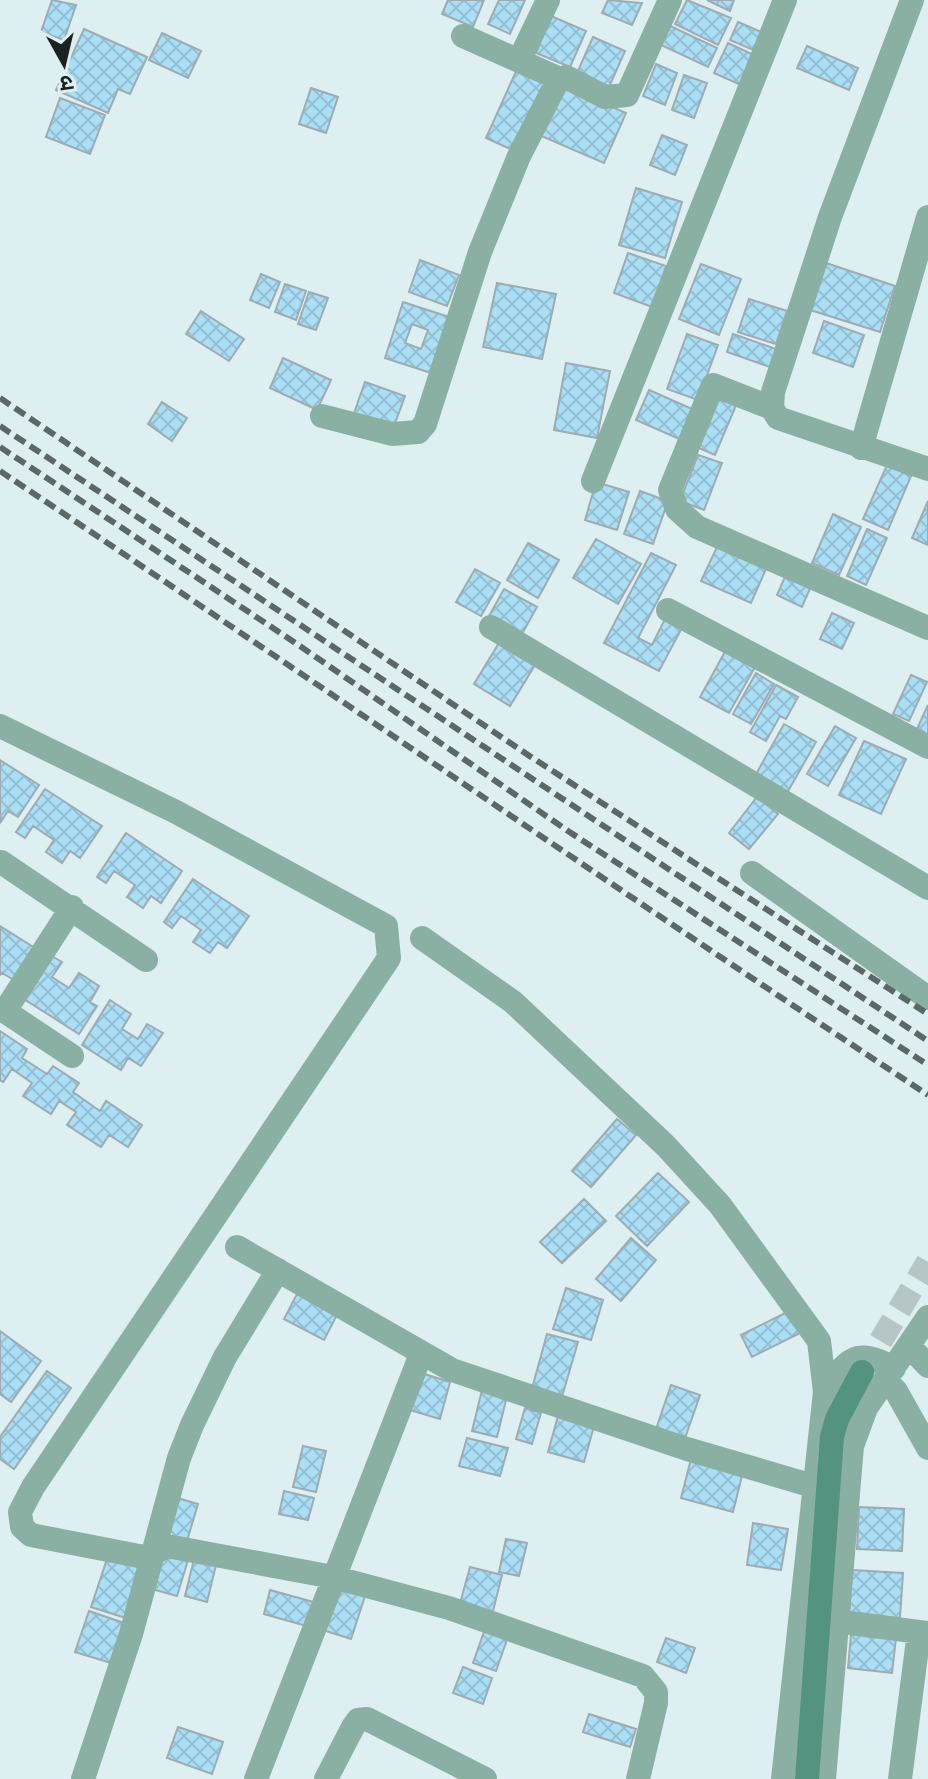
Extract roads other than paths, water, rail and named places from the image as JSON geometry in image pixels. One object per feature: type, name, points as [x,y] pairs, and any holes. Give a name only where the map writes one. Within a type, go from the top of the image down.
[{"type":"street","points":[[519,61],[548,0]]},
{"type":"street","points":[[463,36],[560,79],[574,79],[605,97],[615,99],[627,95],[670,0]]},
{"type":"street","points":[[593,481],[785,0]]},
{"type":"street","points":[[912,0],[830,217],[773,392],[772,408],[778,418],[928,469]]},
{"type":"street","points":[[322,416],[392,434],[418,432],[425,424],[480,252],[519,156],[560,79]]},
{"type":"street","points":[[861,448],[928,217]]},
{"type":"street","points":[[772,408],[713,385],[670,490],[677,509],[697,527],[928,628]]},
{"type":"street","points":[[668,610],[928,747]]},
{"type":"street","points":[[491,627],[928,888]]},
{"type":"street","points":[[0,726],[176,812],[386,926],[389,958],[33,1487],[11,1532],[139,1556],[167,1546],[333,1577],[449,1608],[643,1676],[656,1692],[656,1703],[638,1779]]},
{"type":"street","points":[[1,862],[72,907],[146,960]]},
{"type":"street","points":[[752,873],[928,998]]},
{"type":"street","points":[[72,907],[2,1010],[72,1056]]},
{"type":"street","points":[[422,938],[513,1002],[666,1146],[720,1205],[819,1341],[825,1392],[783,1779]]},
{"type":"street","points":[[237,1247],[421,1354],[480,1381],[687,1449],[813,1486]]},
{"type":"street","points":[[83,1779],[192,1425],[225,1357],[278,1270]]},
{"type":"street","points":[[824,1779],[852,1446],[866,1408],[928,1317]]},
{"type":"street","points":[[909,1346],[928,1366]]},
{"type":"street","points":[[256,1779],[421,1354]]},
{"type":"street","points":[[825,1392],[841,1369],[862,1355],[890,1374],[896,1391],[928,1448]]},
{"type":"street","points":[[807,1779],[832,1437],[837,1419],[862,1372]]},
{"type":"street","points":[[835,1621],[923,1633],[900,1779]]},
{"type":"street","points":[[326,1779],[353,1727],[358,1720],[367,1719],[485,1779]]},
{"type":"tunnel","points":[[862,1372],[928,1262]]},
{"type":"railway","points":[[0,398],[531,757],[928,1014]]},
{"type":"railway","points":[[0,426],[928,1041]]},
{"type":"railway","points":[[0,447],[297,644],[568,831],[928,1065]]},
{"type":"railway","points":[[0,471],[928,1095]]}]
